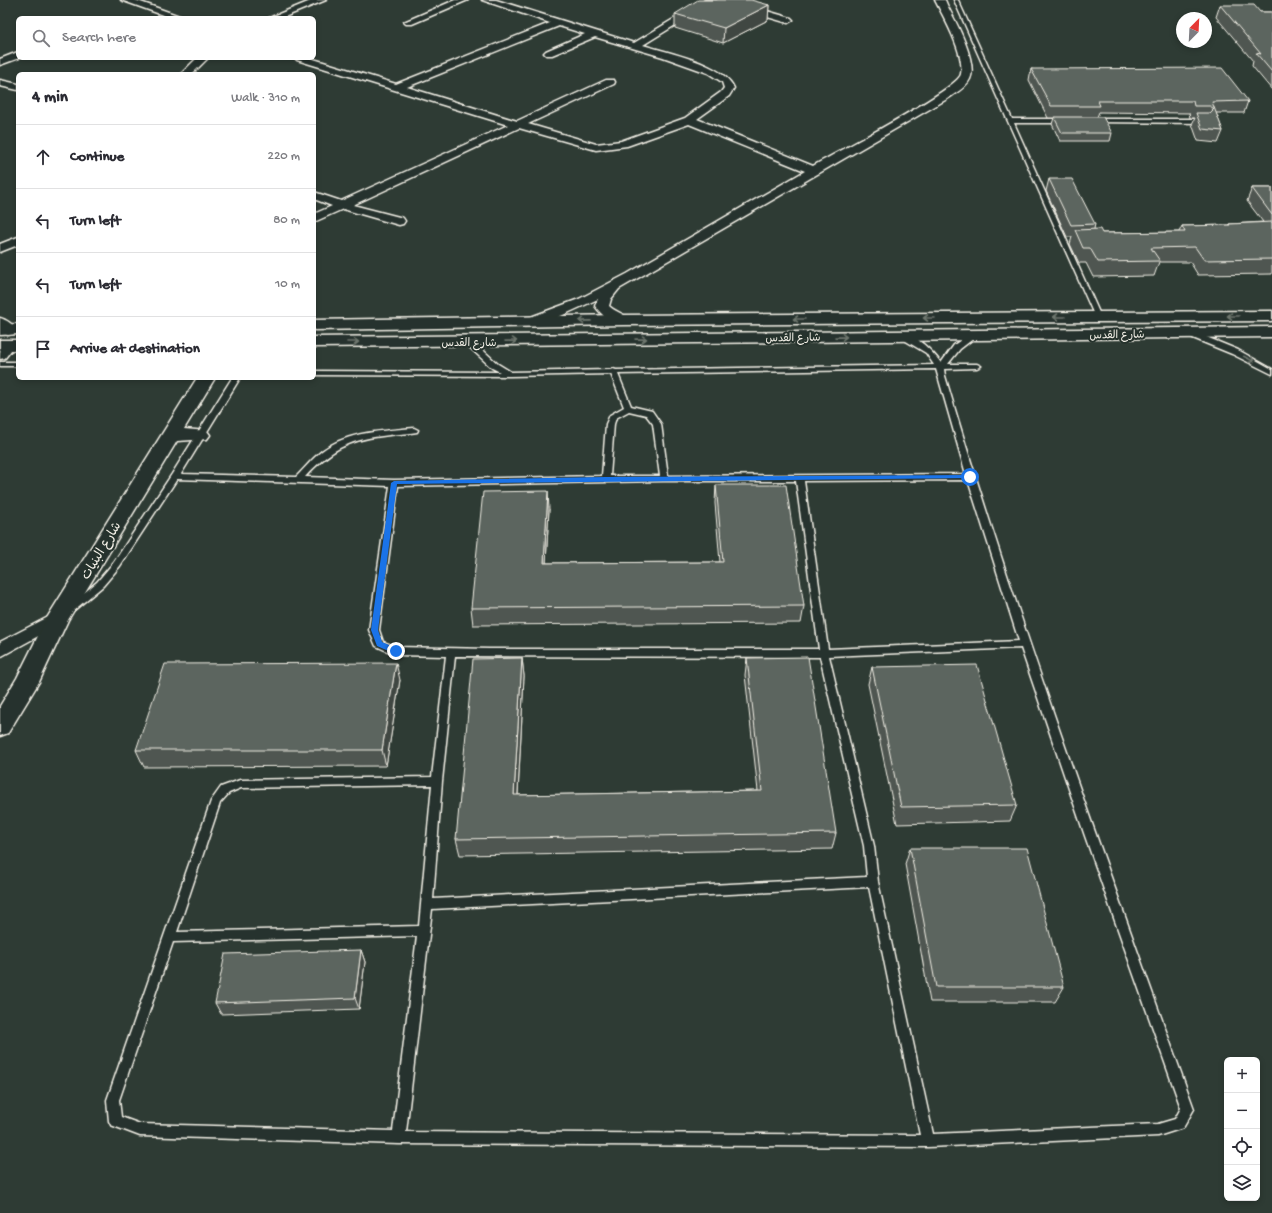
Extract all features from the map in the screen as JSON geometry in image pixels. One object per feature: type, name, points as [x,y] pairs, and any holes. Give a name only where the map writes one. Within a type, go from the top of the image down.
[{"type":"main road","name":"شارع القدس","points":[[316,325],[623,320],[1272,316]]},
{"type":"main road","name":"شارع القدس","points":[[316,342],[469,342],[1272,332]]},
{"type":"main road","name":"شارع البنيات","points":[[0,726],[26,682],[58,618],[205,380]]},
{"type":"main road","points":[[170,435],[200,435]]},
{"type":"street","points":[[126,0],[174,16]]},
{"type":"street","points":[[279,16],[321,0]]},
{"type":"street","points":[[409,22],[463,0]]},
{"type":"street","points":[[307,60],[579,143],[608,146],[623,144],[689,120],[725,94],[729,88],[726,81],[712,72],[488,0]]},
{"type":"street","points":[[635,46],[711,0]]},
{"type":"street","points":[[533,321],[573,307],[613,288],[813,170],[943,97],[965,79],[968,71],[966,61],[956,35],[940,0]]},
{"type":"street","points":[[736,4],[788,20]]},
{"type":"street","points":[[398,87],[558,23]]},
{"type":"street","points":[[549,52],[594,34]]},
{"type":"street","points":[[0,62],[16,56]]},
{"type":"street","points":[[188,72],[201,60]]},
{"type":"street","points":[[316,217],[520,125],[610,82]]},
{"type":"street","points":[[0,83],[16,87]]},
{"type":"street","points":[[689,120],[813,170]]},
{"type":"street","points":[[316,196],[341,205],[399,221]]},
{"type":"street","points":[[0,248],[16,242]]},
{"type":"street","points":[[613,288],[605,298],[602,306],[608,313],[623,320]]},
{"type":"street","points":[[0,650],[58,618]]},
{"type":"lane","points":[[956,0],[1098,317]]},
{"type":"lane","points":[[1011,121],[1073,121]]},
{"type":"lane","points":[[1088,121],[1205,121]]},
{"type":"lane","points":[[1064,241],[1072,240]]},
{"type":"lane","points":[[1187,333],[1235,352],[1272,372]]},
{"type":"lane","points":[[437,781],[240,784],[225,790],[216,801],[113,1100],[115,1121],[140,1130],[399,1138],[928,1141],[1158,1130],[1179,1124],[1188,1109],[1024,644],[970,477],[941,376],[941,368],[957,347],[974,335]]},
{"type":"lane","points":[[904,336],[927,350],[941,368]]},
{"type":"lane","points":[[469,342],[495,366],[510,374]]},
{"type":"lane","points":[[0,364],[16,364]]},
{"type":"lane","points":[[316,373],[510,374],[941,368],[977,366]]},
{"type":"lane","points":[[613,372],[628,408]]},
{"type":"lane","points":[[58,618],[89,594],[107,577],[175,476],[235,380]]},
{"type":"lane","points":[[606,479],[610,424],[613,418],[628,408],[649,413],[657,424],[664,479]]},
{"type":"lane","points":[[298,480],[323,454],[344,441],[414,430]]},
{"type":"lane","points":[[175,476],[394,483],[606,479],[970,477]]},
{"type":"lane","points":[[800,478],[824,653],[869,846],[873,882],[928,1141]]},
{"type":"lane","points":[[394,483],[374,630],[379,644],[396,651],[824,653],[1024,644]]},
{"type":"lane","points":[[399,1138],[427,904],[437,781],[451,652]]},
{"type":"lane","points":[[427,904],[873,882]]},
{"type":"lane","points":[[169,937],[424,932]]},
{"type":"building","points":[[698,0],[751,0],[769,5],[724,28],[675,14]]},
{"type":"building","points":[[1220,5],[1254,5],[1260,12],[1272,12],[1272,72],[1256,53],[1261,54]]},
{"type":"building","points":[[1222,68],[1248,101],[1212,102],[1223,131],[1202,129],[1196,113],[1210,113],[1214,109],[1210,106],[1194,106],[1193,101],[1098,101],[1100,106],[1051,106],[1031,69]]},
{"type":"building","points":[[1054,117],[1103,117],[1112,133],[1062,133]]},
{"type":"building","points":[[1049,179],[1072,179],[1095,224],[1071,225]]},
{"type":"building","points":[[1252,188],[1272,188],[1272,215]]},
{"type":"building","points":[[1272,222],[1272,259],[1204,260],[1195,247],[1151,248],[1160,261],[1098,262],[1090,248],[1083,248],[1075,230],[1100,229],[1102,233],[1185,232],[1182,226]]},
{"type":"building","points":[[716,485],[786,485],[804,606],[471,608],[483,492],[548,491],[544,563],[723,562]]},
{"type":"building","points":[[808,657],[836,833],[456,839],[473,659],[522,658],[514,795],[762,791],[747,658]]},
{"type":"building","points":[[396,663],[382,750],[136,750],[165,664]]},
{"type":"building","points":[[977,665],[1017,805],[901,807],[872,667]]},
{"type":"building","points":[[910,848],[1027,848],[1064,987],[936,987]]},
{"type":"building","points":[[361,950],[355,998],[215,1003],[225,954]]},
{"type":"route","points":[[396,651],[379,644],[374,630],[394,483],[606,479],[970,477]]}]
